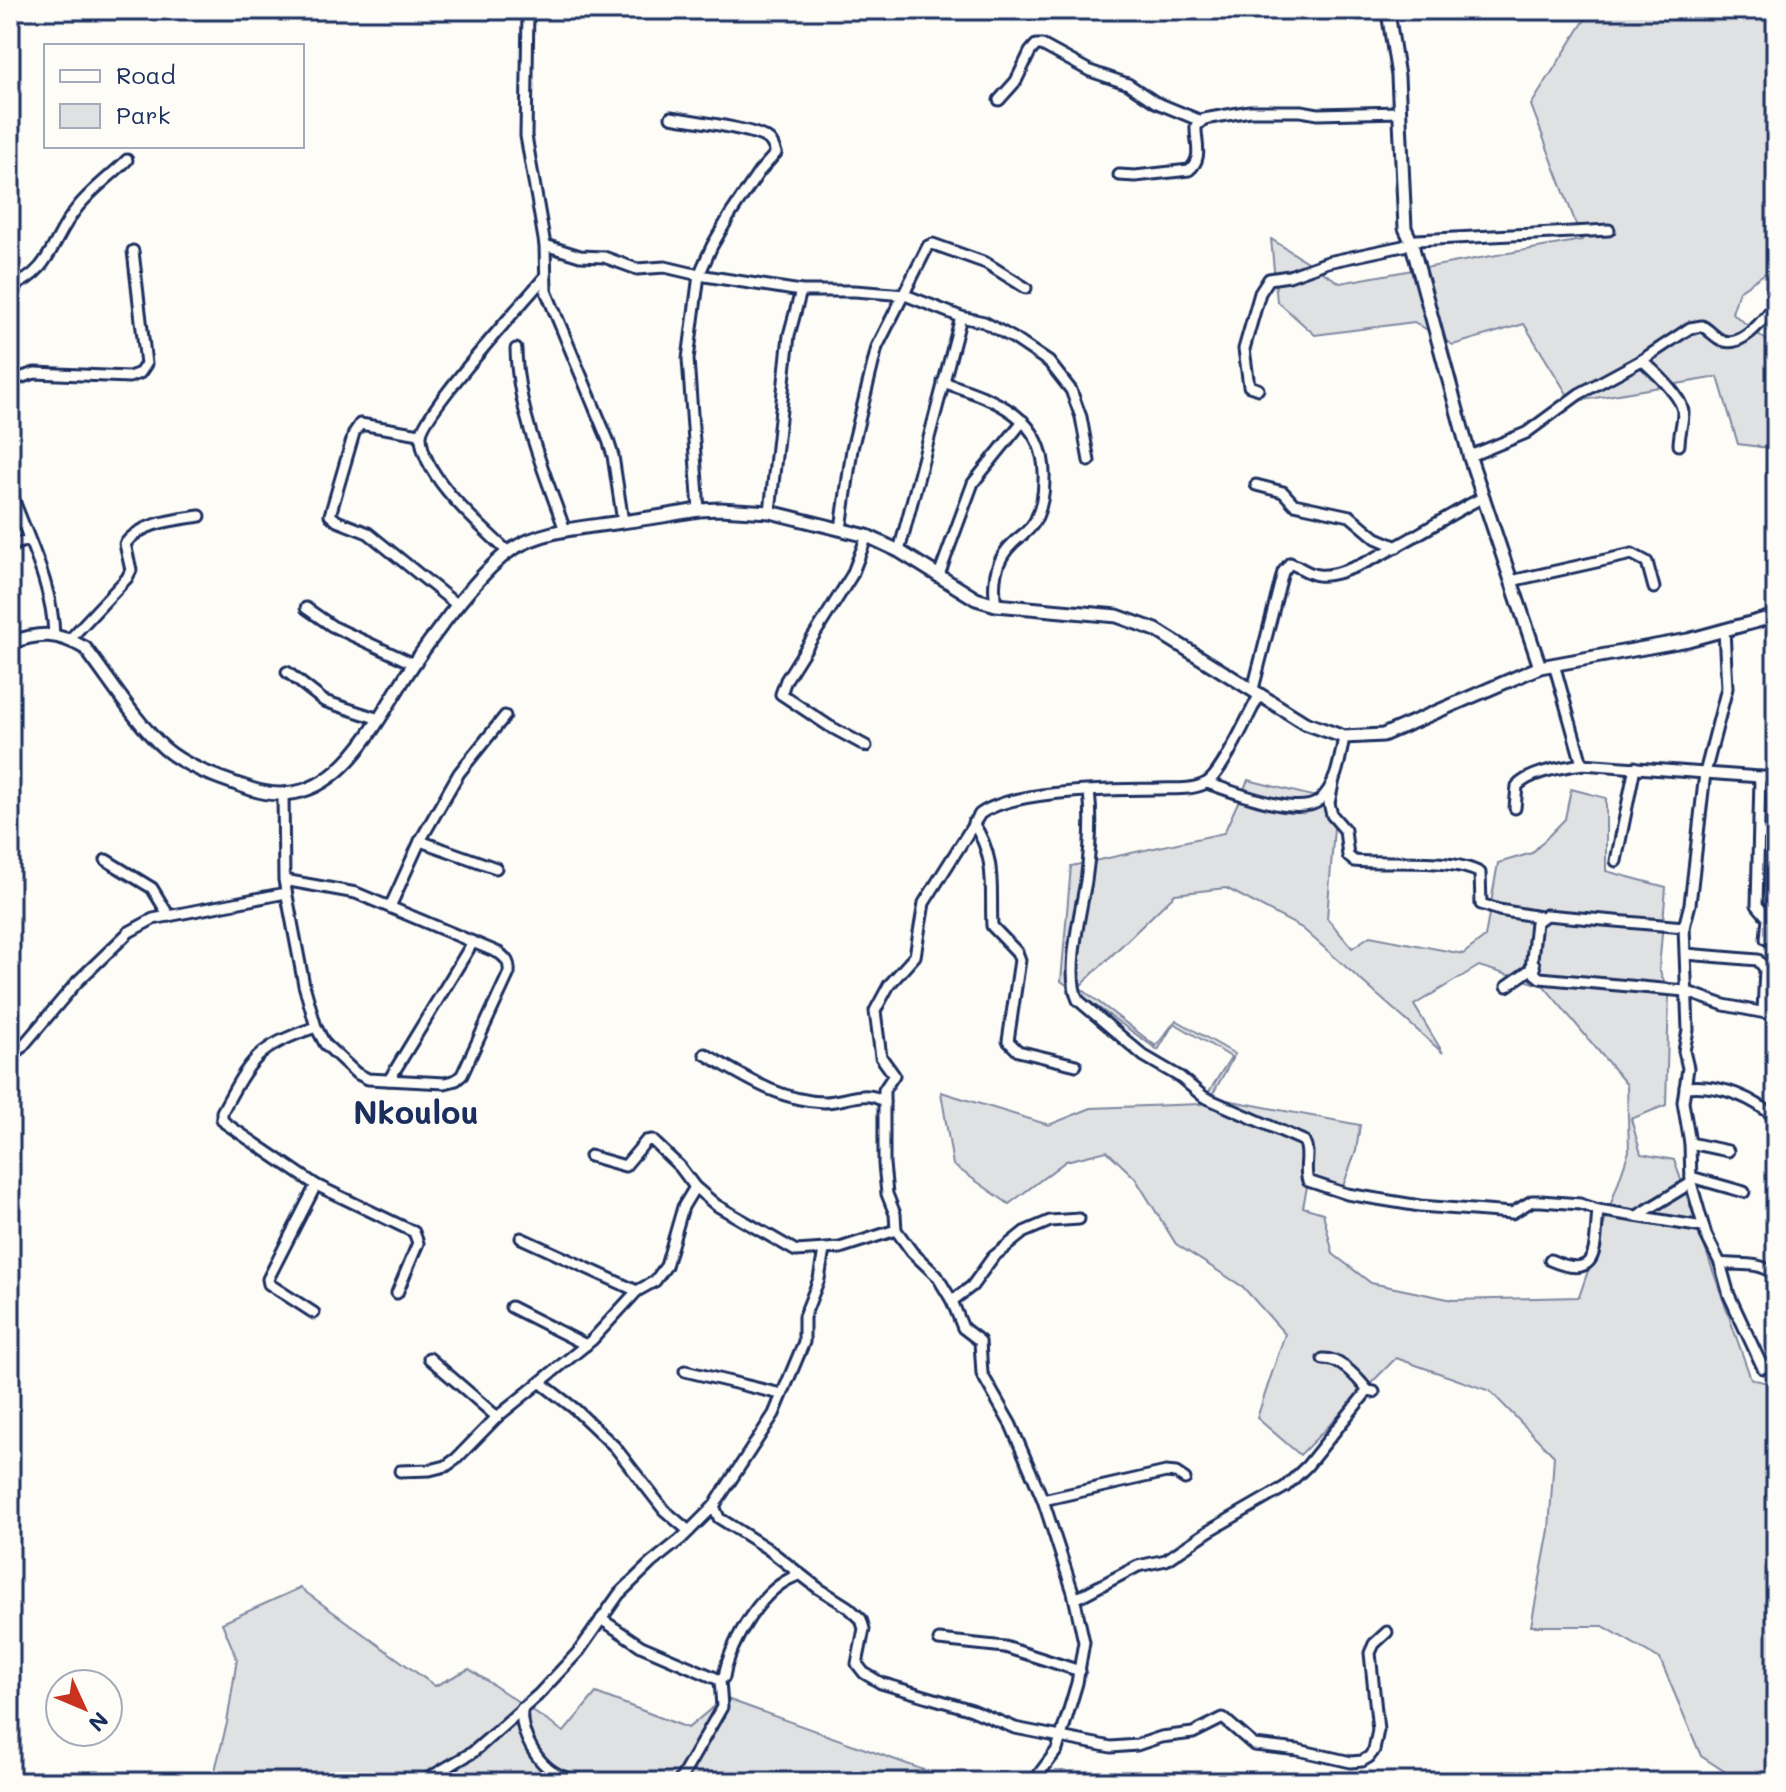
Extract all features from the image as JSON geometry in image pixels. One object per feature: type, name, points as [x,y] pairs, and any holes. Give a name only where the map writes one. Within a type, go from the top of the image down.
[{"type":"street","points":[[528,11],[526,136],[545,245],[546,291],[611,448],[623,522]]},
{"type":"street","points":[[1385,11],[1398,76],[1405,228],[1470,458],[1540,667]]},
{"type":"street","points":[[999,100],[1016,81],[1030,52],[1036,45],[1042,45],[1090,71],[1128,84],[1155,102],[1201,121]]},
{"type":"street","points":[[1119,175],[1189,170],[1199,154],[1195,136],[1196,126],[1201,121],[1250,111],[1318,114],[1400,112]]},
{"type":"street","points":[[671,117],[755,134],[766,138],[776,153],[730,215],[699,275],[688,359],[699,510]]},
{"type":"street","points":[[10,287],[23,283],[38,272],[75,209],[127,160]]},
{"type":"street","points":[[1258,389],[1249,386],[1244,349],[1265,282],[1328,262],[1403,246],[1411,241],[1438,237],[1504,237],[1609,230]]},
{"type":"street","points":[[841,529],[852,449],[877,347],[924,252],[933,244],[986,263],[1026,288]]},
{"type":"street","points":[[545,245],[580,256],[604,257],[637,269],[665,267],[801,291],[905,295],[961,317],[984,322],[1049,362],[1071,390],[1081,417],[1089,461]]},
{"type":"street","points":[[10,381],[35,373],[129,377],[140,373],[146,364],[133,251]]},
{"type":"street","points":[[508,552],[441,482],[425,456],[420,434],[426,421],[477,353],[544,278]]},
{"type":"street","points":[[770,512],[789,335],[801,291]]},
{"type":"street","points":[[1470,458],[1526,433],[1579,394],[1642,360],[1690,328],[1708,328],[1727,342],[1741,338],[1755,328],[1776,304]]},
{"type":"street","points":[[899,551],[961,317]]},
{"type":"street","points":[[516,349],[517,368],[531,430],[565,530]]},
{"type":"street","points":[[1642,360],[1664,381],[1683,412],[1679,445]]},
{"type":"street","points":[[943,382],[986,396],[1023,421],[1036,435],[1042,449],[1045,470],[1043,501],[1030,528],[1005,550],[994,574],[996,605]]},
{"type":"street","points":[[939,575],[973,483],[1023,421]]},
{"type":"street","points":[[420,434],[360,424],[356,427],[330,515],[337,521],[368,533],[457,605]]},
{"type":"street","points":[[1256,485],[1283,492],[1294,504],[1350,516],[1376,538],[1397,547]]},
{"type":"street","points":[[10,490],[48,592],[54,615],[54,636]]},
{"type":"street","points":[[1207,783],[1224,762],[1257,691],[1283,572],[1287,566],[1290,563],[1311,573],[1332,575],[1397,547],[1484,497]]},
{"type":"street","points":[[10,643],[33,635],[70,639],[85,648],[153,736],[175,756],[231,782],[258,791],[283,794],[302,792],[334,774],[364,742],[414,664],[457,605],[508,552],[528,540],[565,530],[699,510],[749,509],[770,512],[867,536],[899,551],[976,599],[996,605],[1117,616],[1137,621],[1257,691],[1305,723],[1344,737],[1383,735],[1540,667],[1634,650],[1776,616]]},
{"type":"street","points":[[70,639],[127,578],[131,570],[125,544],[131,536],[160,523],[200,516]]},
{"type":"street","points":[[866,746],[781,694],[786,680],[852,575],[867,536]]},
{"type":"street","points":[[10,546],[28,540]]},
{"type":"street","points":[[1511,581],[1632,554],[1647,562],[1654,588]]},
{"type":"street","points":[[306,608],[332,626],[414,664]]},
{"type":"street","points":[[1724,630],[1727,688],[1705,773],[1690,904],[1684,927],[1688,1030],[1684,1051],[1688,1068],[1683,1102],[1690,1143],[1691,1180],[1703,1227],[1720,1263],[1729,1295],[1763,1368]]},
{"type":"street","points":[[1554,664],[1582,764]]},
{"type":"street","points":[[287,672],[324,701],[379,719]]},
{"type":"street","points":[[390,907],[420,841],[459,773],[505,716]]},
{"type":"street","points":[[1344,737],[1329,803],[1332,815],[1345,830],[1348,856],[1354,861],[1448,864],[1472,868],[1480,873],[1481,904],[1499,910],[1540,917],[1546,915],[1684,927]]},
{"type":"street","points":[[1515,808],[1517,786],[1523,780],[1582,764],[1776,777]]},
{"type":"street","points":[[1616,861],[1635,767]]},
{"type":"street","points":[[1760,777],[1757,905],[1768,918],[1766,939],[1776,939]]},
{"type":"street","points":[[1033,1782],[1053,1759],[1062,1736],[1080,1671],[1084,1642],[1075,1599],[1043,1500],[1011,1425],[982,1374],[980,1341],[959,1322],[952,1301],[937,1276],[912,1252],[896,1230],[895,1214],[884,1177],[884,1090],[894,1075],[881,1057],[875,1011],[889,985],[915,956],[924,903],[973,823],[987,809],[1024,797],[1179,789],[1207,783],[1289,807],[1308,806],[1319,801],[1334,779]]},
{"type":"street","points":[[1089,792],[1090,844],[1072,970],[1073,990],[1084,1007],[1144,1056],[1180,1077],[1204,1097],[1300,1138],[1307,1147],[1308,1181],[1347,1194],[1420,1206],[1512,1213],[1532,1201],[1541,1201],[1580,1204],[1598,1210],[1703,1227]]},
{"type":"street","points":[[283,794],[284,880],[286,893],[304,985],[316,1027],[325,1044],[356,1073],[368,1079],[445,1083],[462,1075],[510,965],[499,953],[356,893],[284,880]]},
{"type":"street","points":[[973,823],[983,840],[990,867],[992,926],[1017,952],[1020,960],[1008,1041],[1018,1051],[1076,1065]]},
{"type":"street","points":[[1760,834],[1776,834]]},
{"type":"street","points":[[420,841],[496,868]]},
{"type":"street","points":[[106,860],[152,888],[169,916]]},
{"type":"street","points":[[10,1061],[106,953],[129,932],[153,919],[286,893]]},
{"type":"street","points":[[1540,917],[1535,927],[1534,964],[1535,974],[1540,978],[1685,991],[1724,1005],[1776,1015]]},
{"type":"street","points":[[389,1080],[473,942]]},
{"type":"street","points":[[1686,954],[1758,960],[1762,963],[1765,969],[1763,1012]]},
{"type":"street","points":[[1507,986],[1526,974],[1534,964]]},
{"type":"street","points":[[316,1027],[280,1039],[264,1050],[244,1070],[222,1112],[222,1119],[316,1185],[414,1232],[418,1243],[397,1293]]},
{"type":"street","points":[[705,1054],[761,1086],[803,1100],[838,1102],[870,1095],[884,1102]]},
{"type":"street","points":[[1685,1087],[1731,1091],[1760,1105],[1776,1118]]},
{"type":"street","points":[[590,1156],[625,1166],[646,1141],[652,1140],[680,1167],[695,1187],[727,1213],[802,1252],[840,1248],[896,1230]]},
{"type":"street","points":[[1690,1143],[1728,1151]]},
{"type":"street","points":[[1637,1216],[1691,1180],[1744,1192]]},
{"type":"street","points":[[314,1313],[269,1284],[268,1279],[316,1185]]},
{"type":"street","points":[[400,1471],[446,1466],[497,1417],[586,1345],[637,1291],[655,1281],[664,1269],[685,1201],[695,1187]]},
{"type":"street","points":[[1550,1260],[1576,1267],[1587,1266],[1591,1262],[1596,1243],[1598,1210]]},
{"type":"street","points":[[952,1301],[972,1286],[993,1257],[1024,1232],[1050,1221],[1079,1219]]},
{"type":"street","points":[[521,1238],[637,1291]]},
{"type":"street","points":[[422,1782],[473,1752],[563,1671],[619,1594],[714,1506],[774,1414],[804,1342],[804,1317],[819,1279],[824,1250]]},
{"type":"street","points":[[1720,1263],[1751,1265],[1766,1268],[1772,1273]]},
{"type":"street","points":[[511,1307],[586,1345]]},
{"type":"street","points":[[429,1358],[497,1417]]},
{"type":"street","points":[[1075,1599],[1138,1566],[1166,1560],[1285,1487],[1307,1466],[1371,1392],[1338,1363],[1323,1359]]},
{"type":"street","points":[[685,1371],[781,1394]]},
{"type":"street","points":[[541,1383],[575,1409],[615,1447],[664,1510],[689,1531]]},
{"type":"street","points":[[1043,1500],[1166,1472],[1176,1473],[1185,1479]]},
{"type":"street","points":[[714,1506],[719,1518],[768,1549],[861,1619],[864,1629],[857,1664],[875,1680],[972,1710],[1015,1728],[1111,1747],[1137,1745],[1161,1737],[1193,1733],[1223,1718],[1254,1745],[1298,1750],[1351,1762],[1362,1761],[1374,1750],[1378,1730],[1370,1653],[1374,1644],[1387,1632]]},
{"type":"street","points":[[720,1680],[724,1677],[728,1659],[747,1620],[782,1585],[800,1575]]},
{"type":"street","points":[[601,1619],[641,1646],[720,1680]]},
{"type":"street","points":[[939,1640],[1005,1647],[1080,1671]]},
{"type":"street","points":[[679,1782],[722,1707],[720,1680]]},
{"type":"street","points":[[522,1708],[521,1724],[539,1758],[551,1770],[567,1778],[590,1782]]},
{"type":"green space","points":[[1591,10],[1776,10],[1776,266],[1739,291],[1732,313],[1776,348],[1776,449],[1738,444],[1718,377],[1572,402],[1524,324],[1453,345],[1414,322],[1315,335],[1277,301],[1271,239],[1340,283],[1582,240],[1531,105]]},
{"type":"green space","points":[[1248,780],[1336,802],[1327,918],[1352,948],[1370,936],[1463,954],[1485,937],[1498,863],[1532,853],[1565,819],[1571,789],[1606,798],[1606,871],[1666,887],[1659,969],[1669,993],[1666,1105],[1631,1119],[1641,1154],[1674,1160],[1751,1379],[1776,1385],[1776,1782],[1741,1782],[1701,1756],[1660,1659],[1603,1626],[1531,1626],[1549,1530],[1554,1456],[1490,1391],[1396,1358],[1300,1455],[1257,1418],[1285,1334],[1243,1287],[1176,1244],[1135,1178],[1107,1151],[1066,1161],[1009,1204],[953,1165],[941,1092],[1049,1125],[1091,1108],[1201,1104],[1231,1057],[1174,1023],[1158,1050],[1061,981],[1071,866],[1224,833]],"holes":[[[1226,888],[1302,928],[1443,1053],[1414,1005],[1479,966],[1544,986],[1627,1085],[1629,1151],[1579,1297],[1453,1300],[1371,1283],[1333,1254],[1323,1213],[1303,1207],[1307,1187],[1343,1186],[1356,1151],[1360,1125],[1211,1097],[1235,1054],[1176,1020],[1156,1046],[1079,987],[1175,894]]]},
{"type":"green space","points":[[300,1588],[435,1686],[469,1669],[564,1732],[596,1693],[688,1728],[724,1698],[957,1782],[212,1782],[227,1723],[237,1659],[222,1623]]},
{"type":"district","name":"Nkoulou","points":[[416,1113]]}]
